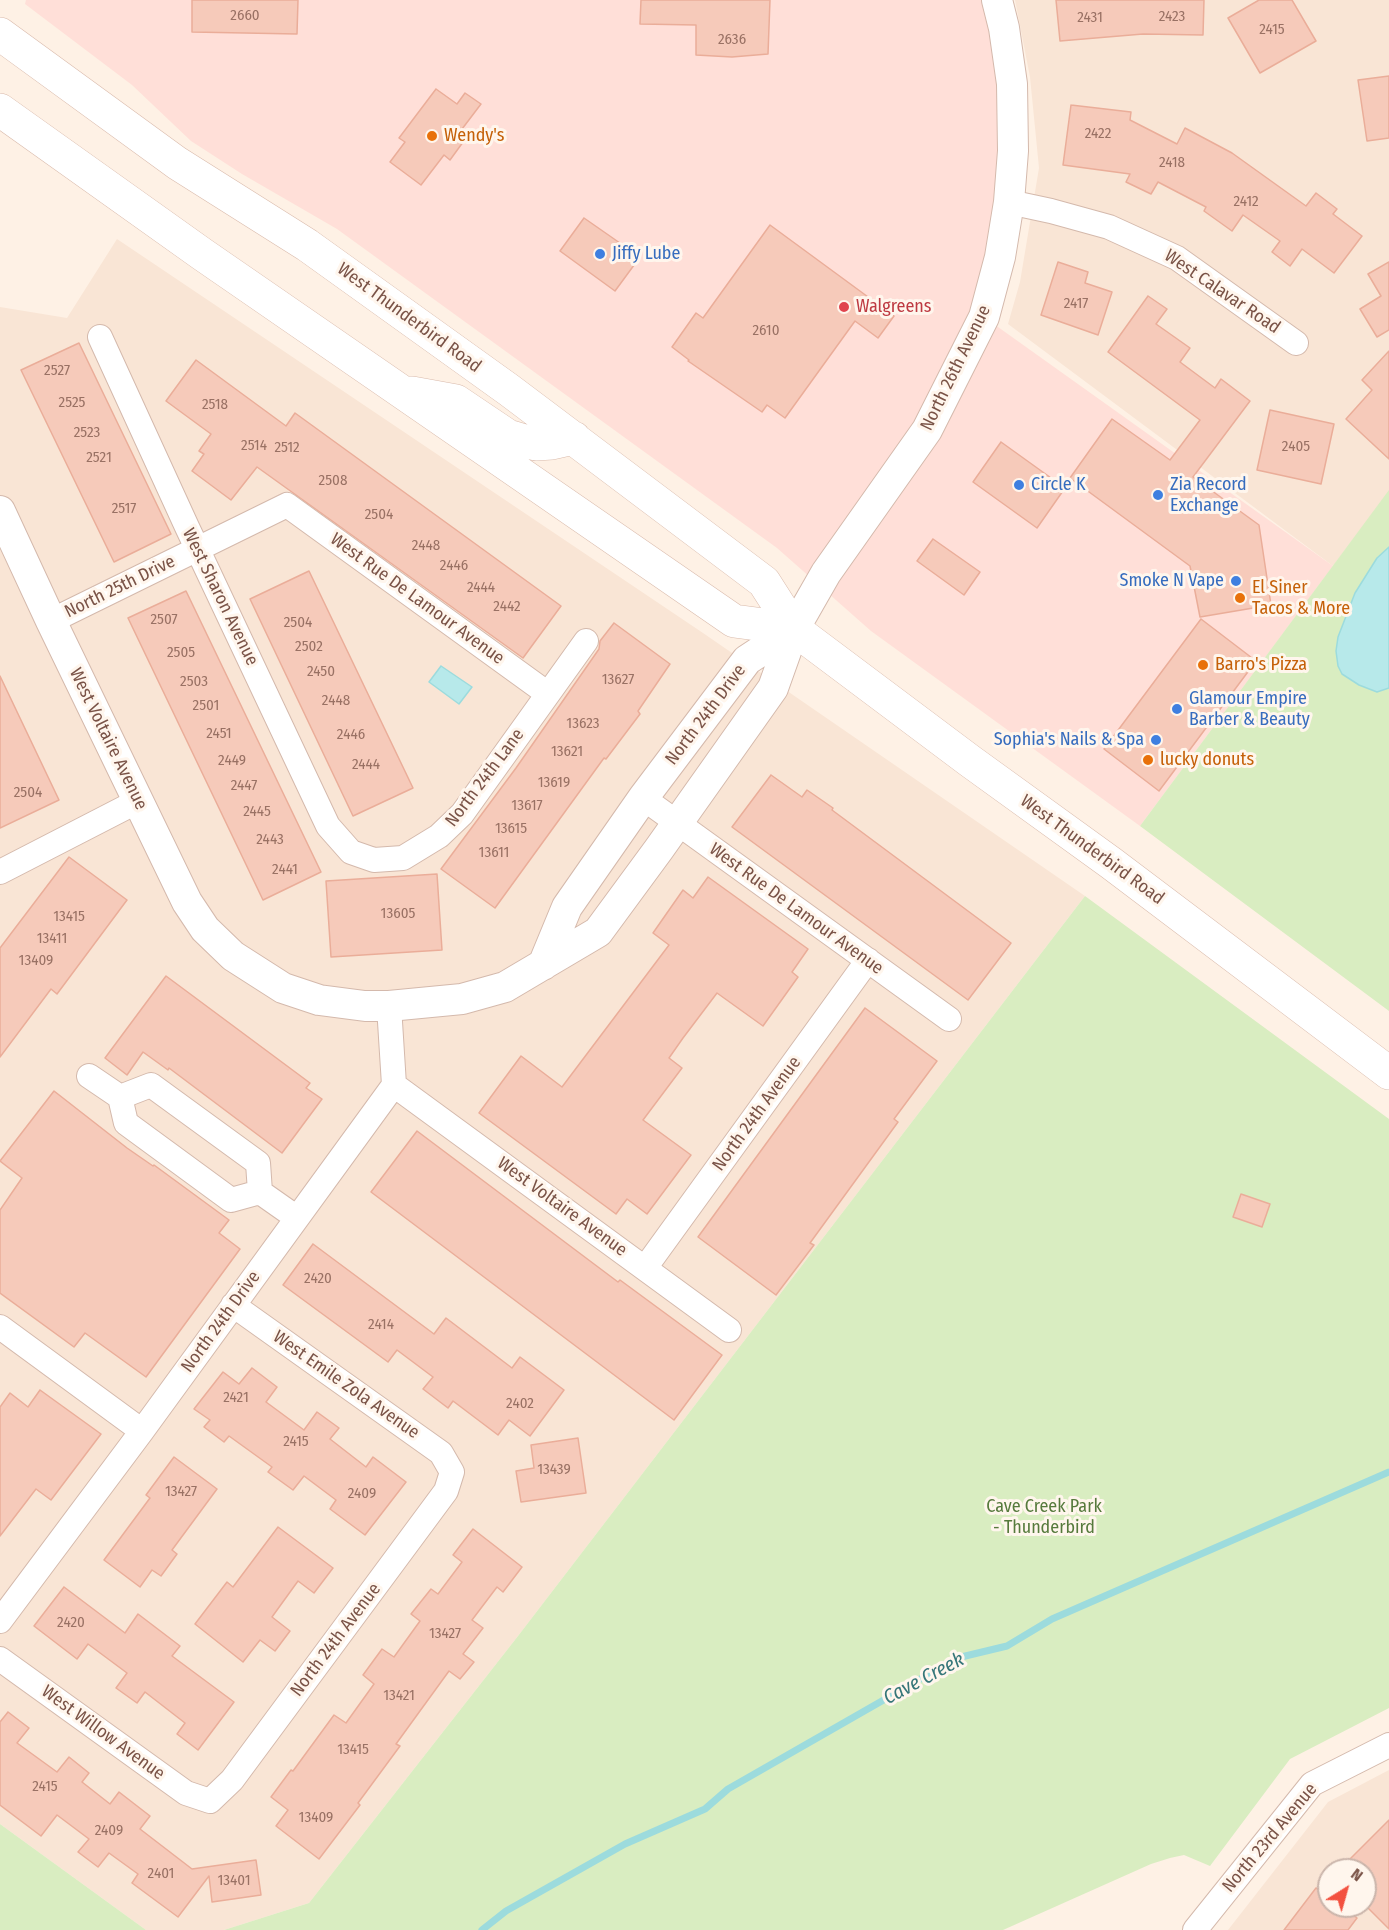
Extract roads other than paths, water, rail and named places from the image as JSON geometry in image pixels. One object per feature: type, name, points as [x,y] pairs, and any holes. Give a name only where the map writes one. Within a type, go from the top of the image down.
[{"type":"main road","name":"West Thunderbird Road","points":[[0,34],[177,163],[307,245],[574,438],[764,582],[794,629],[1111,863],[1389,1073]]},
{"type":"main road","name":"West Thunderbird Road","points":[[0,110],[193,248],[734,621],[794,629]]},
{"type":"main road","points":[[399,391],[456,401],[508,436],[528,442],[552,443],[574,438]]},
{"type":"street","name":"North 26th Avenue","points":[[794,629],[826,573],[927,430],[984,317],[993,288],[1009,201],[1013,151],[1012,84],[1004,28],[997,0]]},
{"type":"street","name":"West Calavar Road","points":[[1009,201],[1109,227],[1177,258],[1296,343]]},
{"type":"street","name":"West Sharon Avenue","points":[[100,336],[328,826],[351,852]]},
{"type":"street","name":"North 25th Drive","points":[[51,621],[287,505]]},
{"type":"street","name":"West Rue De Lamour Avenue","points":[[287,505],[548,694]]},
{"type":"street","name":"West Voltaire Avenue","points":[[0,511],[187,902],[205,929],[233,956]]},
{"type":"street","name":"North 24th Drive","points":[[543,964],[567,907],[643,798],[747,660],[794,629]]},
{"type":"street","name":"North 24th Drive","points":[[233,956],[283,988],[331,1001],[365,1006],[462,999],[505,987],[598,932],[773,688],[794,629]]},
{"type":"street","name":"North 24th Lane","points":[[351,852],[374,860],[403,858],[439,836],[462,814],[586,641]]},
{"type":"street","name":"West Rue De Lamour Avenue","points":[[643,798],[949,1019]]},
{"type":"street","points":[[0,872],[138,801]]},
{"type":"street","name":"North 24th Avenue","points":[[645,1268],[868,960]]},
{"type":"street","points":[[389,1006],[394,1085]]},
{"type":"street","points":[[89,1076],[120,1097],[126,1123],[231,1200],[260,1192]]},
{"type":"street","points":[[120,1097],[152,1085],[258,1163],[260,1192]]},
{"type":"street","name":"North 24th Drive","points":[[0,1621],[142,1431],[394,1085]]},
{"type":"street","name":"West Voltaire Avenue","points":[[394,1085],[729,1330]]},
{"type":"street","points":[[260,1192],[297,1218]]},
{"type":"street","name":"West Emile Zola Avenue","points":[[233,1305],[441,1453],[452,1472]]},
{"type":"street","points":[[0,1327],[142,1431]]},
{"type":"street","name":"North 24th Avenue","points":[[210,1800],[232,1780],[446,1491],[452,1472]]},
{"type":"street","name":"West Willow Avenue","points":[[0,1659],[186,1793],[210,1800]]},
{"type":"street","name":"North 23rd Avenue","points":[[1195,1930],[1312,1784],[1389,1745]]},
{"type":"water","points":[[1389,547],[1389,688],[1377,692],[1359,685],[1342,674],[1338,666],[1336,651],[1338,637],[1355,593],[1377,558]]},
{"type":"water","points":[[441,666],[472,687],[459,704],[429,682]]},
{"type":"waterway","name":"Cave Creek","points":[[482,1930],[506,1911],[625,1844],[705,1809],[728,1789],[957,1658],[1007,1646],[1052,1619],[1389,1472]]},
{"type":"place","name":"Wendy's","points":[[432,136]]},
{"type":"place","name":"Jiffy Lube","points":[[600,254]]},
{"type":"place","name":"Walgreens","points":[[844,307]]},
{"type":"place","name":"Circle K","points":[[1019,485]]},
{"type":"place","name":"Zia Record Exchange","points":[[1158,495]]},
{"type":"place","name":"Smoke N Vape","points":[[1236,581]]},
{"type":"place","name":"El Siner Tacos & More","points":[[1240,598]]},
{"type":"place","name":"Barro's Pizza","points":[[1203,665]]},
{"type":"place","name":"Glamour Empire Barber & Beauty","points":[[1177,709]]},
{"type":"place","name":"Sophia's Nails & Spa","points":[[1156,740]]},
{"type":"place","name":"lucky donuts","points":[[1148,760]]},
{"type":"park label","name":"Cave Creek Park - Thunderbird","points":[[1044,1517]]}]
